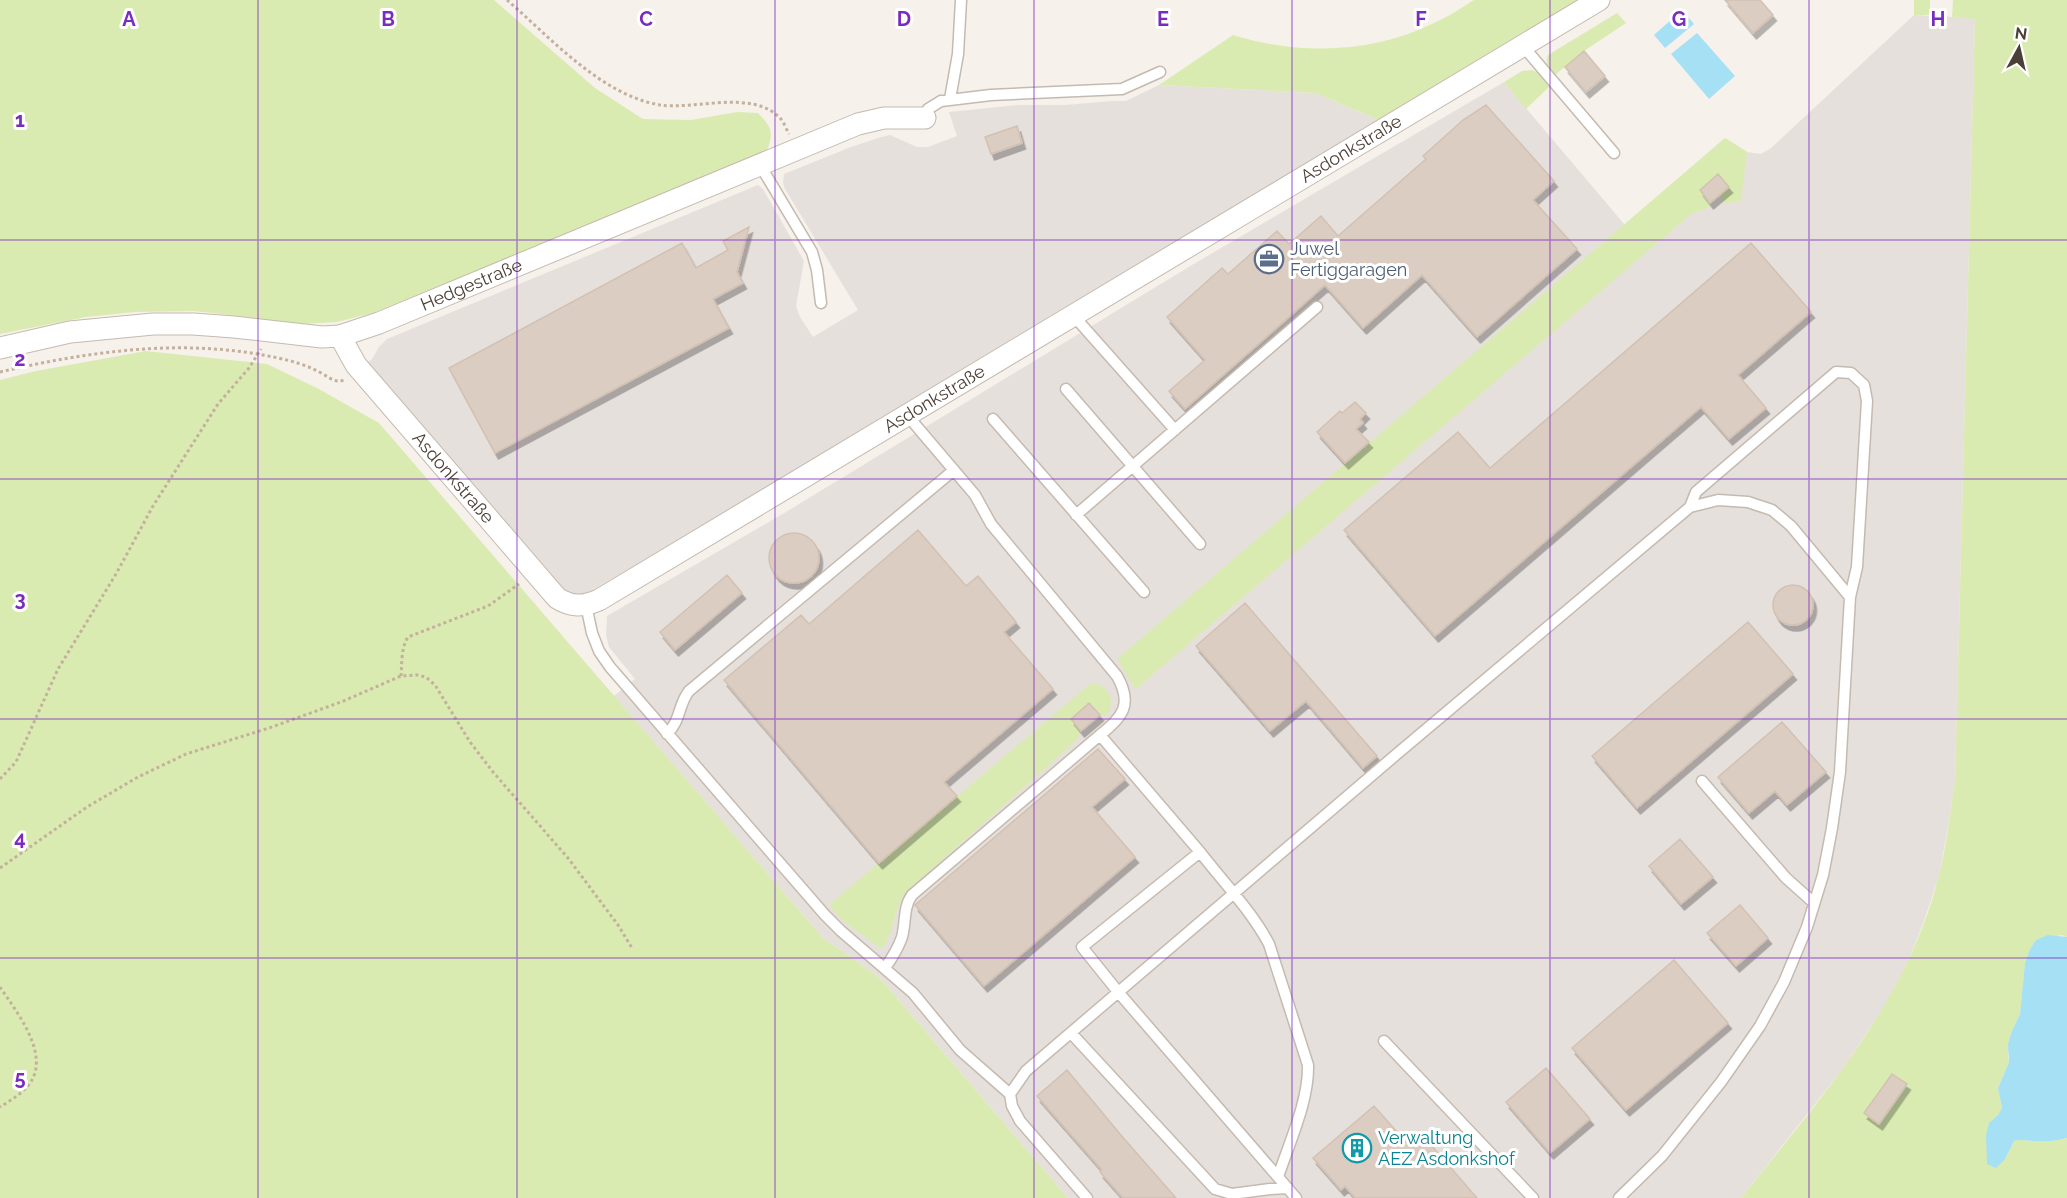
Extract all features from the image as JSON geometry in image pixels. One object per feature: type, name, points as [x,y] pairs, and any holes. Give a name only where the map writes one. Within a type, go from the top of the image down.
[{"type":"street","name":"Asdonkstraße","points":[[340,336],[358,368],[557,597],[571,605],[586,605],[599,600],[1599,0]]},
{"type":"street","name":"Hedgestraße","points":[[0,348],[70,332],[153,324],[193,324],[322,337],[340,336],[379,323],[858,124],[884,118],[925,118]]},
{"type":"lane","points":[[950,99],[958,54],[961,0]]},
{"type":"lane","points":[[1523,46],[1614,153]]},
{"type":"lane","points":[[925,118],[928,110],[934,104],[950,99],[1122,88],[1160,72]]},
{"type":"lane","points":[[760,165],[812,252],[821,303]]},
{"type":"lane","points":[[1076,515],[1317,307]]},
{"type":"lane","points":[[1074,315],[1175,430]]},
{"type":"lane","points":[[1619,1198],[1662,1156],[1721,1082],[1760,1026],[1784,982],[1808,927],[1832,828],[1840,772],[1850,597],[1857,567],[1867,401],[1864,385],[1851,373],[1836,372],[1696,492],[1690,507]]},
{"type":"lane","points":[[1066,389],[1200,544]]},
{"type":"lane","points":[[885,968],[897,950],[906,907],[912,895],[1113,725],[1124,708],[1125,697],[1123,686],[1117,676],[991,524],[980,501],[907,415]]},
{"type":"lane","points":[[993,419],[1143,592]]},
{"type":"lane","points":[[667,734],[678,720],[685,697],[689,692],[954,470]]},
{"type":"lane","points":[[1010,1094],[1026,1071],[1690,507],[1718,500],[1748,502],[1772,510],[1791,526],[1850,597]]},
{"type":"lane","points":[[586,605],[587,618],[599,651],[610,667],[825,915],[913,993],[960,1050],[1010,1094],[1012,1106],[1020,1120],[1087,1198]]},
{"type":"lane","points":[[1100,735],[1254,918],[1269,944],[1308,1065],[1305,1095],[1278,1177]]},
{"type":"lane","points":[[1702,781],[1786,878],[1814,903]]},
{"type":"lane","points":[[1200,852],[1082,947],[1296,1198]]},
{"type":"lane","points":[[1071,1033],[1215,1189],[1232,1194],[1288,1188]]},
{"type":"lane","points":[[1384,1041],[1533,1198]]},
{"type":"path","points":[[507,0],[584,68],[618,91],[661,105],[726,103],[748,104],[765,108],[780,119],[797,149]]},
{"type":"path","points":[[0,779],[16,762],[58,669],[116,574],[153,506],[218,404],[249,368],[272,332]]},
{"type":"path","points":[[0,372],[124,350],[202,349],[258,354],[304,364],[337,381],[346,379],[358,368]]},
{"type":"path","points":[[401,676],[403,652],[408,637],[488,606],[513,590],[534,571]]},
{"type":"path","points":[[0,868],[87,807],[138,777],[186,754],[269,728],[410,674],[426,677],[435,685],[470,742],[568,858],[618,925],[632,948]]},
{"type":"path","points":[[0,987],[24,1023],[34,1046],[37,1067],[31,1082],[0,1107]]},
{"type":"shaded area","points":[[1914,15],[1975,18],[1955,781],[1939,876],[1909,959],[1890,998],[1842,1070],[1741,1198],[1068,1198],[880,978],[823,938],[614,696],[635,679],[609,647],[606,635],[607,616],[786,512],[1192,265],[1504,82],[1625,225],[1725,138],[1747,152],[1761,154],[1771,148]]},
{"type":"shaded area","points":[[1159,85],[1315,93],[1379,120],[867,429],[586,594],[574,595],[563,589],[368,362],[387,339],[758,185],[763,189],[804,261],[796,306],[813,337],[858,310],[785,189],[784,174],[851,147],[890,135],[917,147],[928,147],[957,136],[949,112],[1017,105],[1126,101]]},
{"type":"green space","points":[[0,0],[494,0],[595,88],[643,119],[691,120],[737,112],[758,113],[769,127],[771,139],[767,151],[373,313],[337,322],[302,324],[194,311],[135,312],[86,317],[0,334]]},
{"type":"green space","points":[[1474,0],[1581,0],[1484,60],[1379,120],[1315,93],[1159,85],[1233,35],[1283,46],[1335,48],[1360,46],[1410,33],[1444,18]]},
{"type":"green space","points":[[1914,0],[1930,0],[1930,15],[1914,15]]},
{"type":"green space","points":[[1953,0],[2067,0],[2067,937],[2062,935],[2036,940],[2030,949],[2025,963],[2020,1014],[2012,1031],[2009,1062],[1998,1088],[2002,1108],[1989,1124],[2005,1159],[2014,1141],[2055,1141],[2067,1138],[2067,1198],[1741,1198],[1830,1086],[1884,1006],[1906,965],[1925,921],[1944,852],[1955,781],[1975,19],[1952,17]],"holes":[[[1892,1074],[1907,1084],[1879,1124],[1864,1113]]]},
{"type":"green space","points":[[1617,13],[1626,23],[1584,51],[1555,75],[1547,64],[1548,55]]},
{"type":"green space","points":[[1532,70],[1538,73],[1549,87],[1526,109],[1504,82],[1522,71]]},
{"type":"green space","points":[[1725,138],[1747,152],[1741,201],[1725,204],[1719,195],[1729,186],[1718,174],[1700,190],[1710,203],[1710,207],[1691,214],[1136,689],[1117,659]]},
{"type":"green space","points":[[146,351],[267,364],[317,388],[379,423],[823,938],[880,978],[1068,1198],[0,1198],[0,380],[36,371]]},
{"type":"green space","points":[[1091,683],[1107,690],[1111,705],[1106,716],[1100,715],[1089,704],[1071,718],[1081,731],[1077,740],[905,893],[883,948],[843,921],[829,905]]},
{"type":"water","points":[[1682,10],[1694,24],[1665,48],[1654,35]]},
{"type":"water","points":[[1697,33],[1735,76],[1709,99],[1671,54]]},
{"type":"water","points":[[2048,935],[2067,937],[2067,1138],[2055,1141],[2014,1141],[2005,1159],[1996,1168],[1987,1164],[1986,1135],[1989,1123],[2002,1108],[1998,1088],[2009,1062],[2008,1044],[2020,1014],[2025,963],[2036,940]]},
{"type":"building","points":[[1725,0],[1760,0],[1773,15],[1753,33]]},
{"type":"building","points":[[1584,51],[1605,76],[1586,92],[1565,67]]},
{"type":"building","points":[[1486,105],[1554,181],[1533,200],[1577,249],[1477,337],[1422,275],[1363,328],[1325,285],[1185,409],[1169,391],[1205,360],[1167,317],[1222,268],[1228,274],[1277,231],[1289,244],[1321,216],[1338,236],[1426,159],[1423,156],[1463,120]]},
{"type":"building","points":[[1017,126],[1022,143],[991,154],[985,137]]},
{"type":"building","points":[[1718,174],[1729,187],[1710,203],[1700,190]]},
{"type":"building","points":[[749,227],[737,272],[743,283],[713,299],[729,328],[495,453],[449,368],[682,243],[696,268],[728,250],[723,241]]},
{"type":"building","points":[[1751,243],[1811,312],[1738,375],[1766,408],[1729,439],[1701,407],[1435,636],[1344,530],[1458,432],[1490,468]]},
{"type":"building","points":[[1355,402],[1366,413],[1360,419],[1363,423],[1356,429],[1369,442],[1345,463],[1317,432],[1340,411],[1342,413]]},
{"type":"building","points":[[918,530],[966,586],[978,576],[1016,622],[1004,632],[1053,689],[944,782],[957,796],[879,863],[724,680],[801,615],[809,624]]},
{"type":"building","points":[[794,533],[812,540],[819,558],[812,576],[794,583],[776,576],[769,558],[776,540]]},
{"type":"building","points":[[727,575],[742,593],[675,650],[660,632]]},
{"type":"building","points":[[1793,585],[1801,586],[1807,591],[1812,597],[1812,613],[1807,619],[1801,624],[1793,625],[1785,624],[1779,619],[1774,613],[1773,605],[1774,597],[1779,591],[1785,586]]},
{"type":"building","points":[[1245,603],[1377,756],[1363,768],[1306,701],[1270,731],[1196,646]]},
{"type":"building","points":[[1748,622],[1793,674],[1637,808],[1592,756]]},
{"type":"building","points":[[1089,703],[1100,715],[1081,731],[1071,719]]},
{"type":"building","points":[[1782,722],[1826,772],[1787,805],[1775,791],[1749,813],[1718,777]]},
{"type":"building","points":[[1098,749],[1125,779],[1092,807],[1135,857],[984,986],[915,905]]},
{"type":"building","points":[[1680,839],[1713,877],[1681,904],[1649,866]]},
{"type":"building","points":[[1740,905],[1768,938],[1736,966],[1707,933]]},
{"type":"building","points":[[1674,960],[1728,1023],[1626,1110],[1572,1048]]},
{"type":"building","points":[[1546,1068],[1590,1119],[1550,1153],[1506,1102]]},
{"type":"building","points":[[1067,1070],[1176,1198],[1123,1198],[1100,1172],[1102,1170],[1037,1096]]},
{"type":"building","points":[[1892,1074],[1907,1084],[1879,1124],[1864,1113]]},
{"type":"building","name":"Verwaltung AEZ Asdonkshof","points":[[1374,1106],[1406,1142],[1419,1131],[1477,1198],[1355,1198],[1345,1186],[1341,1190],[1313,1158]]},
{"type":"place","name":"Juwel Fertiggaragen","points":[[1269,259]]},
{"type":"place","name":"Verwaltung AEZ Asdonkshof","points":[[1357,1148]]}]
